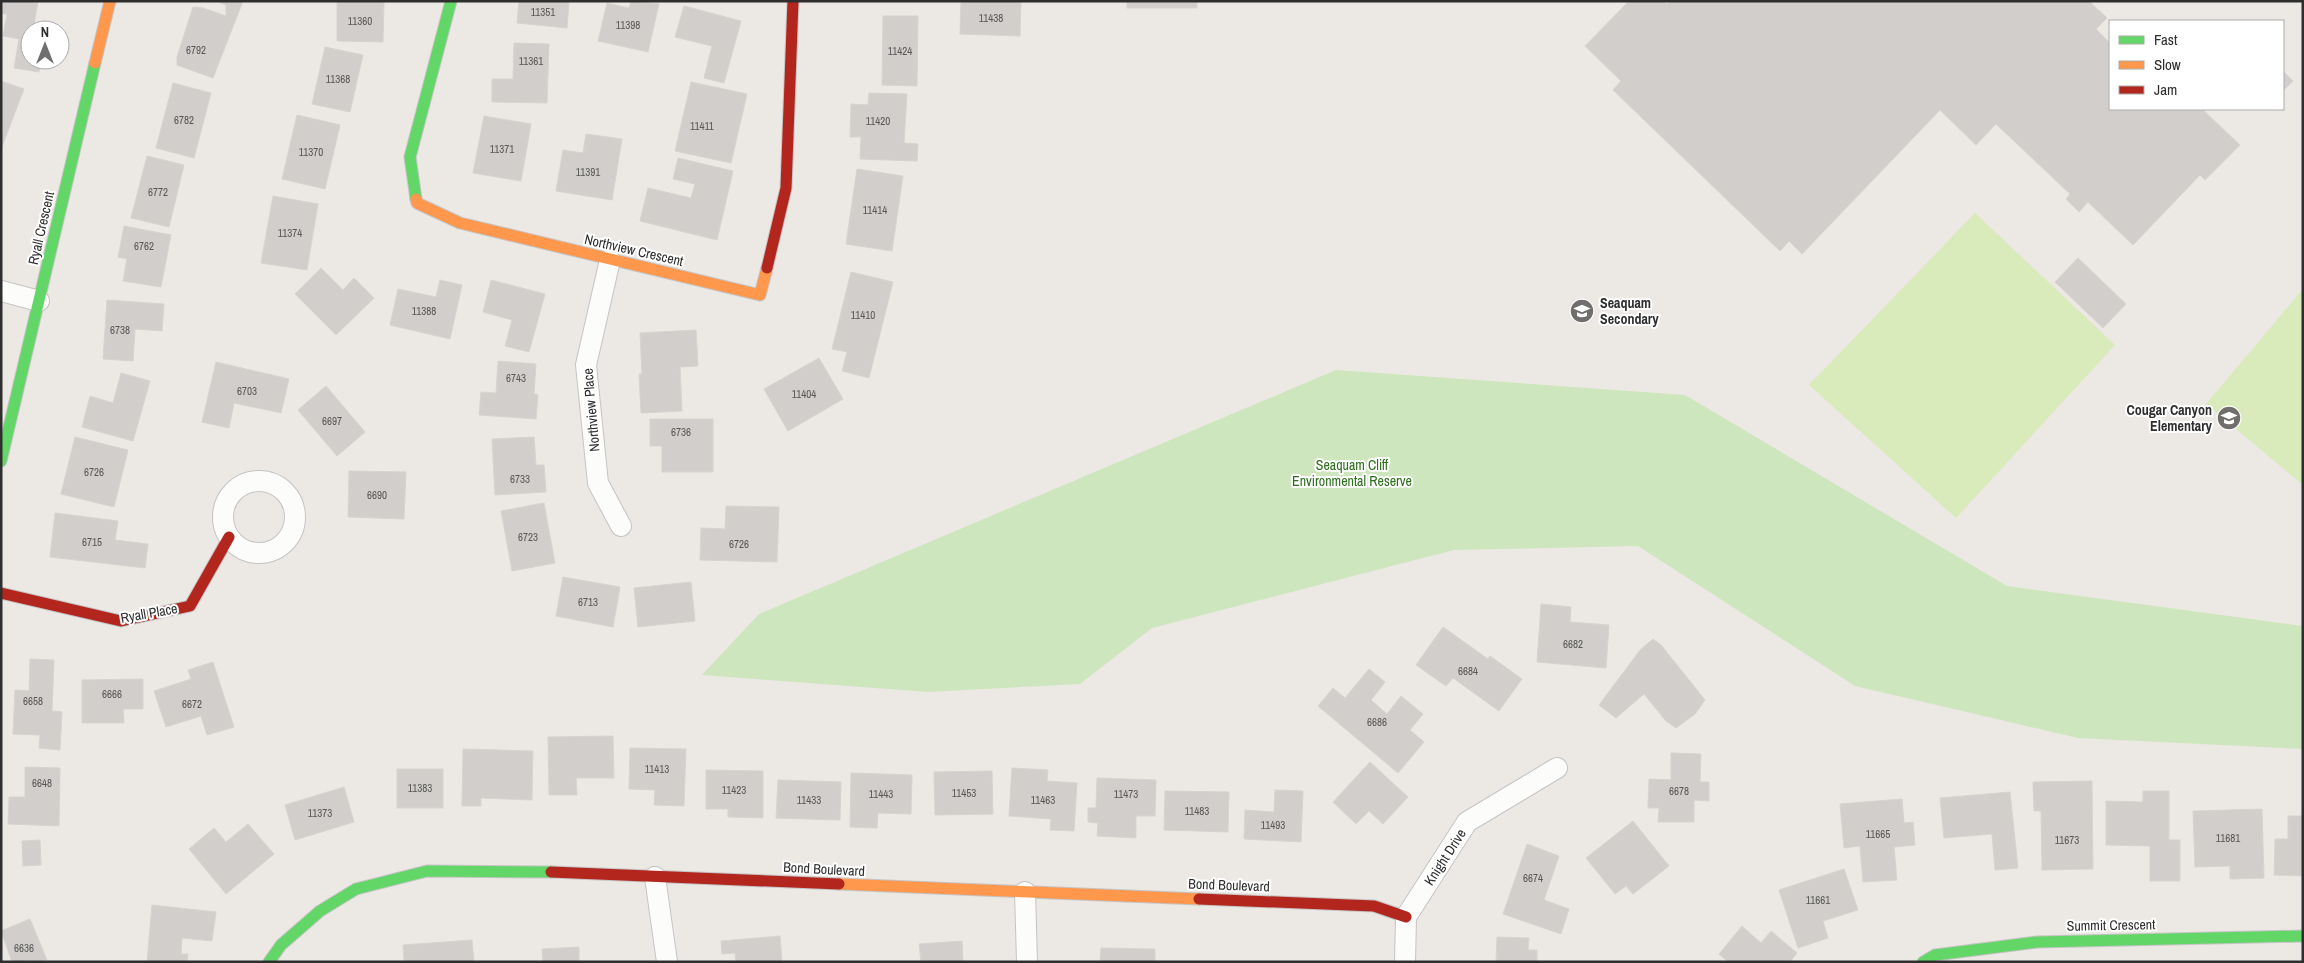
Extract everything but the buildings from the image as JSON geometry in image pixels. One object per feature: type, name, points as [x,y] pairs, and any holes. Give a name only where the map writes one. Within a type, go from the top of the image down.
[{"type":"street","name":"Ryall Crescent","points":[[1,461],[110,1]]},
{"type":"street","name":"Northview Crescent","points":[[451,1],[410,156],[417,202],[460,223],[760,295],[786,188],[793,1]]},
{"type":"street","name":"Northview Place","points":[[610,260],[586,365],[598,484],[621,526]]},
{"type":"street","points":[[1,291],[39,301]]},
{"type":"street","name":"Ryall Place","points":[[1,593],[122,621],[190,606],[229,537]]},
{"type":"street","name":"Knight Drive","points":[[1406,917],[1467,822],[1557,768]]},
{"type":"street","name":"Bond Boulevard","points":[[268,962],[281,945],[320,911],[356,889],[428,871],[523,871],[1374,906],[1406,917]]},
{"type":"street","points":[[655,877],[667,962]]},
{"type":"street","points":[[1025,892],[1027,962]]},
{"type":"street","points":[[1405,962],[1406,917]]},
{"type":"street","name":"Summit Crescent","points":[[1923,962],[1935,955],[2037,942],[2303,936]]},
{"type":"green space","points":[[1975,213],[2115,345],[1956,518],[1809,385]]},
{"type":"green space","points":[[2303,289],[2303,485],[2206,404]]},
{"type":"green space","name":"Seaquam Cliff Environmental Reserve","points":[[1336,370],[1685,395],[2007,586],[2303,626],[2303,749],[2078,738],[1855,686],[1638,546],[1454,550],[1152,628],[1080,684],[928,692],[702,675],[759,614]]},
{"type":"traffic: fast","points":[[416,199],[410,157],[451,1]]},
{"type":"traffic: fast","points":[[1,461],[95,63]]},
{"type":"traffic: fast","points":[[269,962],[281,945],[320,911],[356,889],[427,871],[551,872]]},
{"type":"traffic: fast","points":[[1923,962],[1935,955],[2037,942],[2303,936]]},
{"type":"traffic: slow","points":[[95,63],[110,1]]},
{"type":"traffic: slow","points":[[416,199],[417,203],[460,223],[760,295],[767,268]]},
{"type":"traffic: slow","points":[[839,884],[1199,899]]},
{"type":"traffic: jam","points":[[767,268],[786,188],[793,1]]},
{"type":"traffic: jam","points":[[1,593],[121,621],[190,606],[229,537]]},
{"type":"traffic: jam","points":[[551,872],[839,884]]},
{"type":"traffic: jam","points":[[1199,899],[1374,906],[1406,917]]},
{"type":"place","name":"Seaquam Secondary","points":[[1582,311]]},
{"type":"place","name":"Cougar Canyon Elementary","points":[[2229,418]]}]
